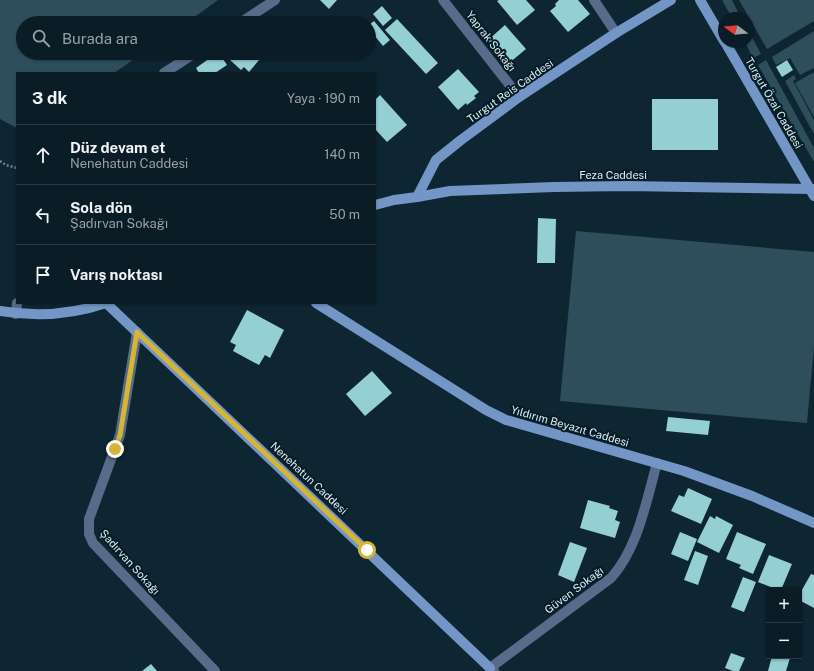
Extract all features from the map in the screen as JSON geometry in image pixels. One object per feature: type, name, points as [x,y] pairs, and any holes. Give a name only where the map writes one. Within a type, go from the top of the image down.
[{"type":"street","points":[[251,16],[275,0]]},
{"type":"street","name":"Yaprak Sokağı","points":[[444,0],[519,98]]},
{"type":"street","points":[[594,0],[616,33]]},
{"type":"street","name":"Turgut Reis Caddesi","points":[[417,197],[436,160],[519,98],[616,33],[671,0]]},
{"type":"street","name":"Turgut Özal Caddesi","points":[[700,0],[718,31]]},
{"type":"street","name":"Turgut Özal Caddesi","points":[[728,48],[812,191]]},
{"type":"street","points":[[166,72],[184,60]]},
{"type":"street","name":"Feza Caddesi","points":[[417,197],[450,191],[554,187],[635,186],[812,191]]},
{"type":"street","points":[[376,205],[394,200],[417,197]]},
{"type":"street","points":[[16,314],[17,304]]},
{"type":"street","points":[[0,311],[16,314],[46,315],[91,308],[103,304]]},
{"type":"street","name":"Nenehatun Caddesi","points":[[107,304],[492,669]]},
{"type":"street","name":"Yıldırım Beyazıt Caddesi","points":[[318,304],[495,416],[520,425],[684,471],[814,523]]},
{"type":"street","name":"Şadırvan Sokağı","points":[[137,332],[120,435],[89,519],[89,534],[93,542],[215,671]]},
{"type":"street","name":"Güven Sokağı","points":[[492,669],[611,578],[620,568],[628,554],[636,534],[657,463]]},
{"type":"path","points":[[0,161],[6,165],[16,168]]},
{"type":"shaded area","points":[[0,0],[218,0],[196,16],[16,16],[16,60],[133,60],[115,72],[16,72],[16,127],[0,119]]},
{"type":"shaded area","points":[[722,0],[732,0],[738,12],[729,12]]},
{"type":"shaded area","points":[[739,0],[814,0],[814,21],[767,49],[754,26],[754,12],[746,12]]},
{"type":"shaded area","points":[[814,31],[814,68],[800,75],[790,58],[776,65],[772,57]]},
{"type":"shaded area","points":[[754,41],[761,54],[753,58],[748,48],[754,48]]},
{"type":"shaded area","points":[[766,60],[814,148],[814,162],[758,65]]},
{"type":"shaded area","points":[[814,72],[814,117],[795,83]]},
{"type":"shaded area","points":[[794,75],[796,79],[793,81],[814,120],[814,134],[785,81]]},
{"type":"shaded area","points":[[576,231],[814,252],[814,346],[807,423],[560,401]]},
{"type":"building","points":[[320,0],[337,0],[329,9]]},
{"type":"building","points":[[526,0],[535,10],[517,25],[497,1]]},
{"type":"building","points":[[559,0],[578,0],[590,14],[568,32],[550,11],[556,6],[555,4]]},
{"type":"building","points":[[382,6],[392,18],[383,26],[373,14]]},
{"type":"building","points":[[397,19],[438,63],[426,74],[385,30]]},
{"type":"building","points":[[376,23],[390,40],[383,46],[376,38]]},
{"type":"building","points":[[505,25],[526,49],[508,64],[487,41]]},
{"type":"building","points":[[207,60],[224,60],[227,65],[216,72],[198,72],[196,68]]},
{"type":"building","points":[[230,60],[259,60],[249,72],[244,67],[241,70]]},
{"type":"building","points":[[787,60],[793,70],[782,77],[776,67]]},
{"type":"building","points":[[458,69],[479,92],[474,96],[476,98],[467,105],[466,103],[458,110],[438,87]]},
{"type":"building","points":[[380,95],[407,125],[387,142],[376,130],[376,99]]},
{"type":"building","points":[[652,99],[718,99],[718,150],[652,150]]},
{"type":"building","points":[[538,218],[556,219],[555,263],[537,263]]},
{"type":"building","points":[[247,310],[284,330],[270,358],[265,355],[259,365],[233,351],[236,345],[230,342]]},
{"type":"building","points":[[372,371],[392,393],[365,416],[346,394]]},
{"type":"building","points":[[668,417],[710,421],[708,435],[666,431]]},
{"type":"building","points":[[688,488],[712,499],[701,524],[671,511],[679,495],[684,497]]},
{"type":"building","points":[[588,500],[610,506],[609,508],[618,511],[615,520],[620,522],[615,538],[580,528]]},
{"type":"building","points":[[710,516],[715,519],[716,516],[733,525],[719,553],[697,542]]},
{"type":"building","points":[[680,532],[697,539],[688,561],[671,554]]},
{"type":"building","points":[[737,532],[766,544],[753,574],[739,568],[741,565],[726,559]]},
{"type":"building","points":[[570,542],[587,548],[574,582],[558,575]]},
{"type":"building","points":[[695,551],[708,556],[698,585],[684,580]]},
{"type":"building","points":[[769,555],[792,564],[782,587],[770,587],[758,582]]},
{"type":"building","points":[[811,574],[814,575],[814,608],[802,602],[802,590]]},
{"type":"building","points":[[743,577],[756,582],[744,612],[731,607]]},
{"type":"building","points":[[731,653],[745,658],[739,671],[733,671],[725,668]]},
{"type":"building","points":[[771,659],[790,659],[786,671],[768,671]]},
{"type":"building","points":[[151,664],[157,671],[142,671]]},
{"type":"route","points":[[115,449],[120,435],[137,332],[367,550]]}]
